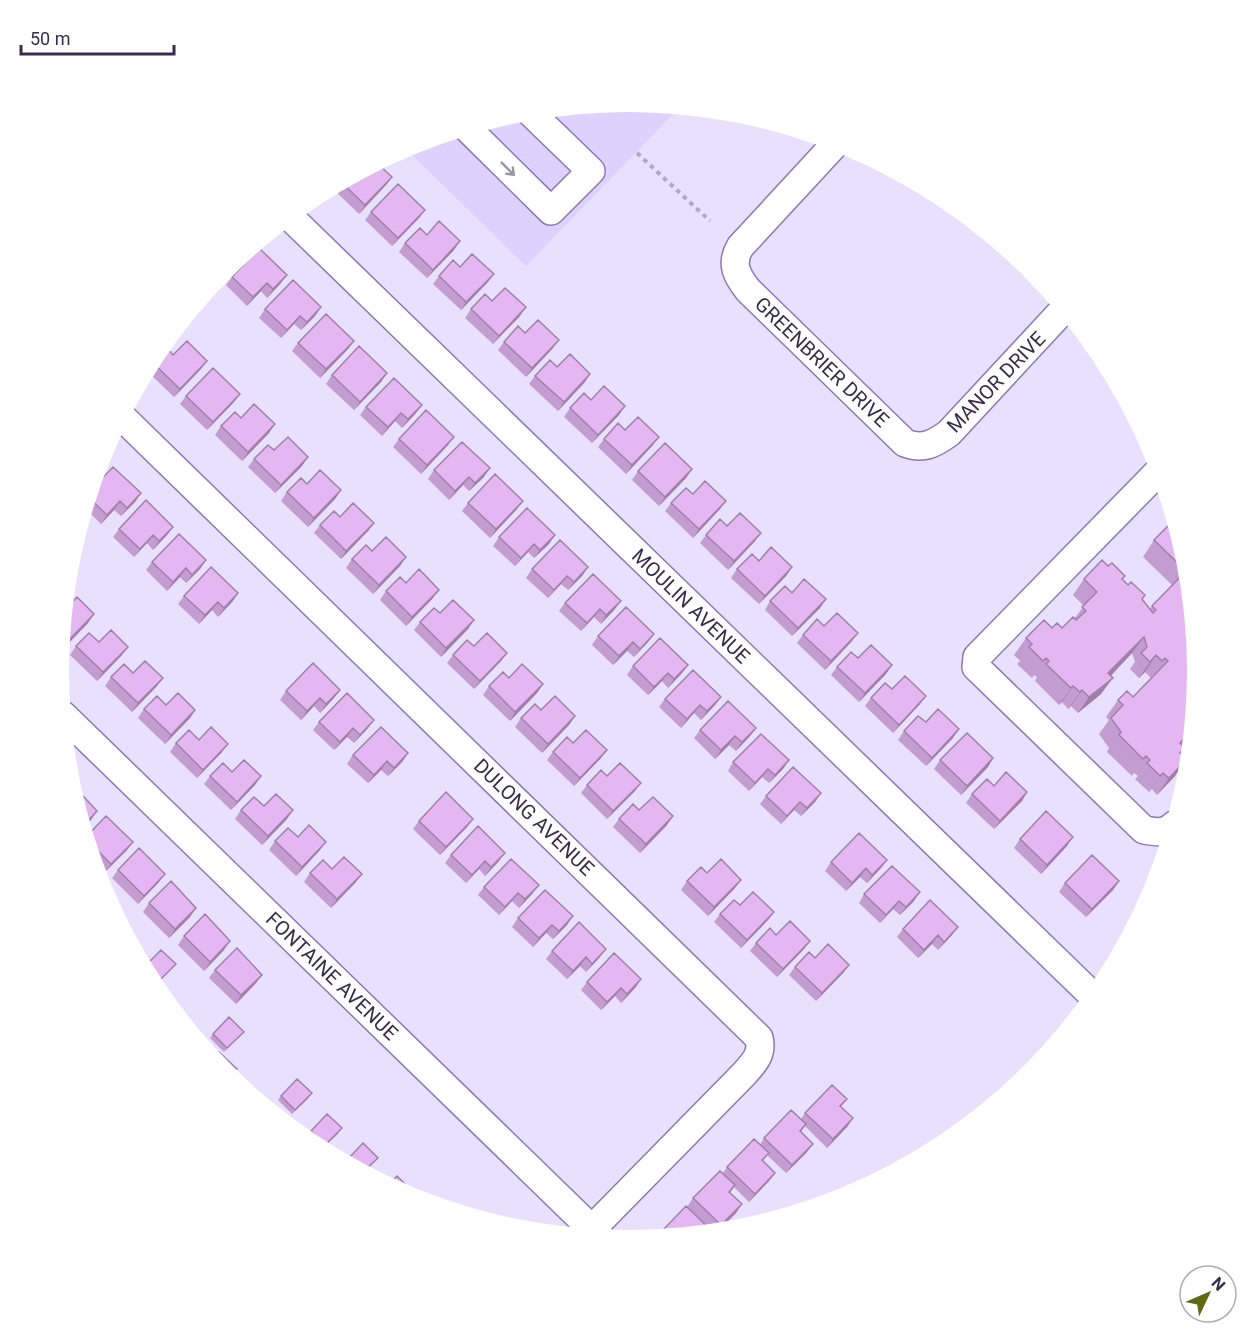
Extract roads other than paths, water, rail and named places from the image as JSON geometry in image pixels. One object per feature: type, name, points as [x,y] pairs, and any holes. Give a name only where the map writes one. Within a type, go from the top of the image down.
[{"type":"street","points":[[473,134],[551,211],[591,171],[538,120]]},
{"type":"street","name":"GREENBRIER DRIVE","points":[[829,150],[740,247],[734,263],[740,280],[757,298],[905,443],[923,447]]},
{"type":"street","name":"MOULIN AVENUE","points":[[296,222],[1087,990]]},
{"type":"street","name":"MANOR DRIVE","points":[[923,447],[949,433],[1058,315]]},
{"type":"street","name":"DULONG AVENUE","points":[[128,422],[759,1038],[762,1047],[749,1068],[597,1229]]},
{"type":"street","points":[[1152,479],[977,657],[976,667],[1144,830],[1163,831]]},
{"type":"street","name":"FONTAINE AVENUE","points":[[72,724],[586,1228]]}]
